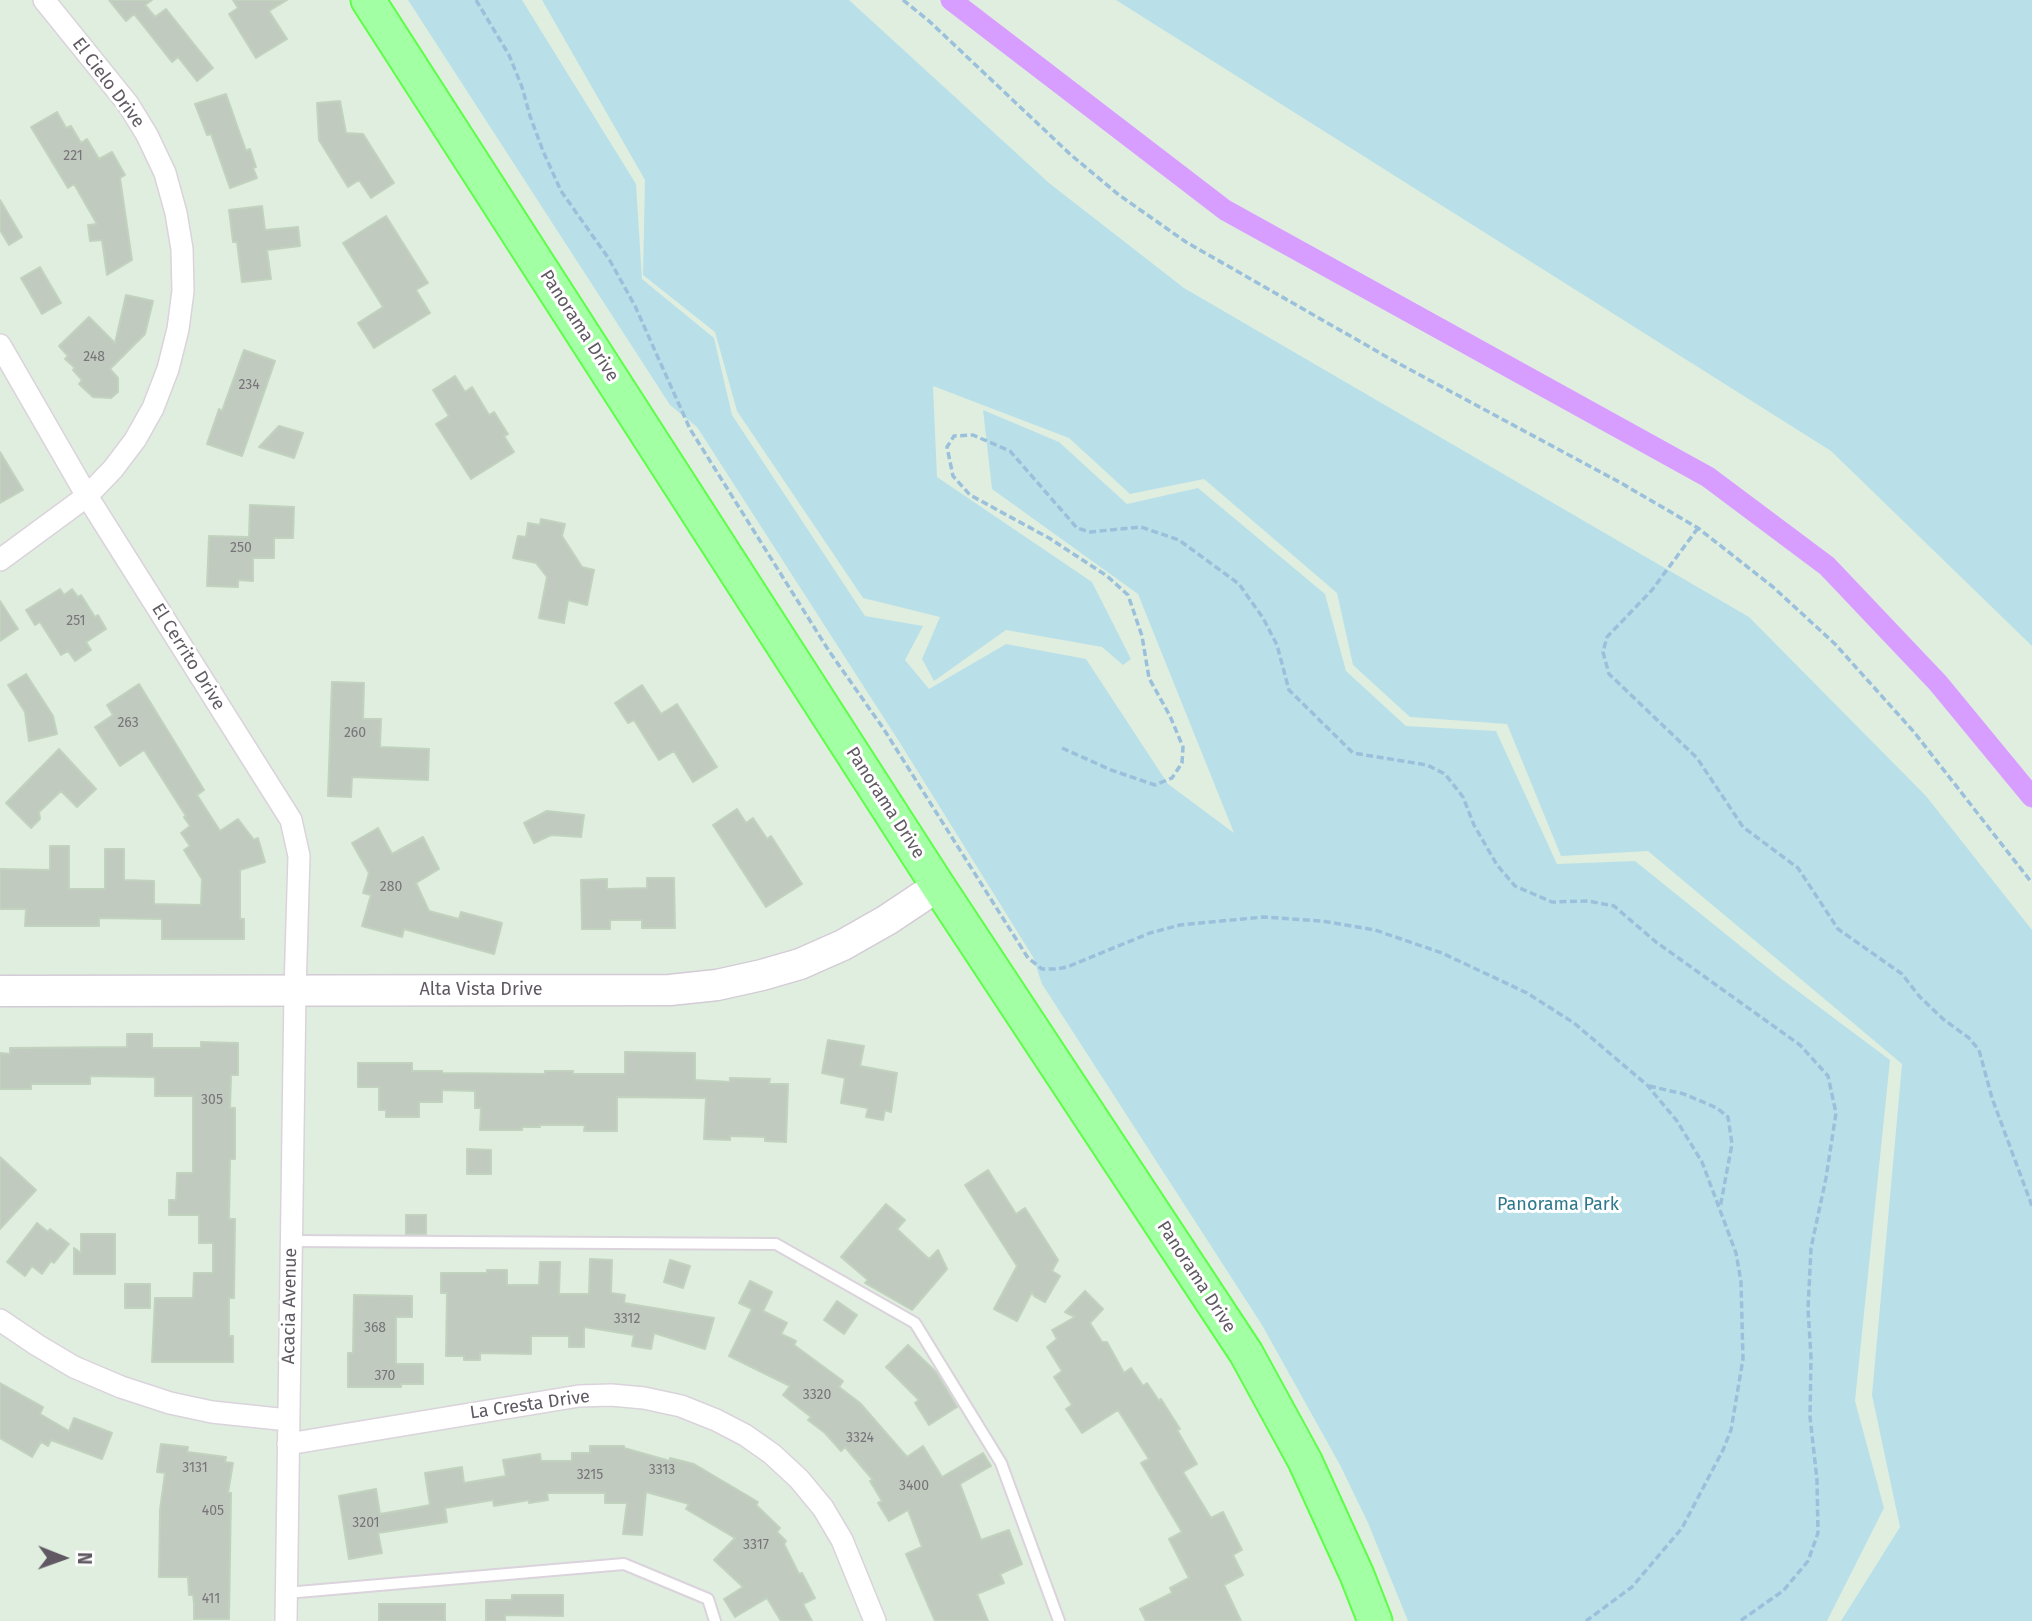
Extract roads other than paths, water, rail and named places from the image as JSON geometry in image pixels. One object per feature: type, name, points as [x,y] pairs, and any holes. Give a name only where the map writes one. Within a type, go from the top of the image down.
[{"type":"main road","name":"Panorama Drive","points":[[368,0],[938,886],[1246,1353],[1305,1461],[1375,1621]]},
{"type":"street","name":"El Cielo Drive","points":[[0,560],[87,496],[113,469],[135,440],[153,408],[168,369],[178,329],[183,291],[182,249],[176,213],[169,186],[147,135],[128,104],[44,0]]},
{"type":"street","name":"El Cerrito Drive","points":[[0,345],[87,496],[291,820],[299,856],[295,991]]},
{"type":"street","name":"Alta Vista Drive","points":[[0,991],[670,990],[717,985],[787,968],[843,945],[938,886]]},
{"type":"street","name":"Acacia Avenue","points":[[286,1621],[295,991]]},
{"type":"street","points":[[0,1320],[74,1367],[121,1387],[170,1403],[212,1412],[288,1420]]},
{"type":"street","name":"La Cresta Drive","points":[[288,1444],[579,1396],[644,1398],[681,1406],[745,1435],[772,1454],[799,1479],[823,1508],[842,1541],[875,1621]]},
{"type":"lane","points":[[291,1241],[776,1244],[915,1323],[1001,1463],[1059,1621]]},
{"type":"lane","points":[[286,1593],[624,1564],[708,1600],[715,1621]]},
{"type":"waterway","points":[[951,0],[1225,210],[1708,477],[1827,566],[1938,683],[2032,797]]},
{"type":"park label","name":"Panorama Park","points":[[1558,1205]]}]
